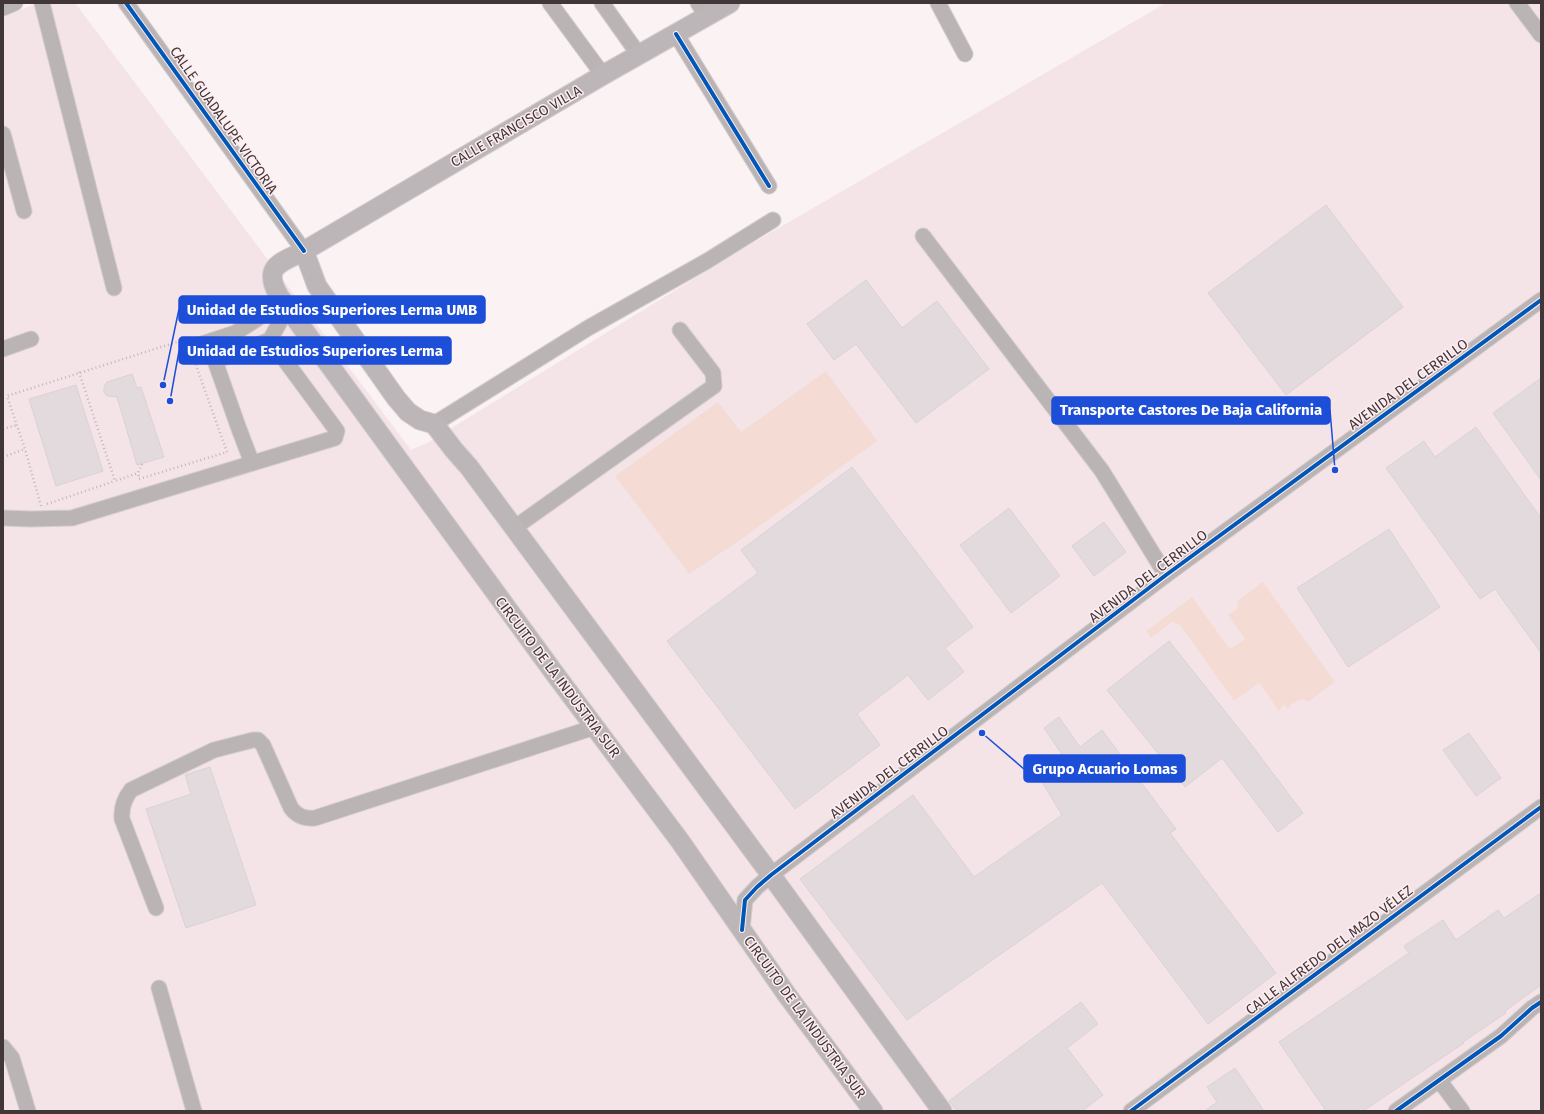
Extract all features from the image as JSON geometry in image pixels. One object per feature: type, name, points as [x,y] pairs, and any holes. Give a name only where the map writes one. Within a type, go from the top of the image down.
[{"type":"main road","name":"CALLE FRANCISCO VILLA","points":[[304,251],[603,75],[676,34],[703,9],[730,3]]},
{"type":"main road","name":"CIRCUITO DE LA INDUSTRIA SUR","points":[[304,251],[279,263],[272,273],[274,287],[284,303],[551,668],[680,841],[742,930],[873,1111]]},
{"type":"main road","points":[[304,251],[317,286],[396,398],[408,412],[420,420],[434,424],[469,467],[771,875],[942,1111]]},
{"type":"street","points":[[3,8],[15,3]]},
{"type":"street","points":[[42,3],[114,288]]},
{"type":"street","name":"CALLE GUADALUPE VICTORIA","points":[[126,3],[304,251]]},
{"type":"street","points":[[550,3],[603,75]]},
{"type":"street","points":[[602,3],[639,55]]},
{"type":"street","points":[[938,3],[965,54]]},
{"type":"street","points":[[1517,3],[1541,35]]},
{"type":"street","points":[[676,34],[769,186]]},
{"type":"street","points":[[3,134],[24,211]]},
{"type":"street","points":[[434,424],[588,328],[707,261],[773,220]]},
{"type":"street","points":[[923,236],[1102,472],[1166,575]]},
{"type":"street","name":"AVENIDA DEL CERRILLO","points":[[742,930],[745,900],[771,875],[1166,575],[1541,300]]},
{"type":"street","points":[[252,463],[215,362],[216,360],[270,340],[284,303]]},
{"type":"street","points":[[190,347],[235,333],[284,303]]},
{"type":"street","points":[[514,528],[714,386],[713,373],[680,330]]},
{"type":"street","points":[[3,349],[31,339]]},
{"type":"street","points":[[3,518],[40,512],[72,518],[335,438],[337,431],[270,340]]},
{"type":"street","points":[[156,908],[122,819],[121,809],[126,795],[131,790],[214,750],[253,740],[261,742],[291,808],[294,812],[305,819],[315,818],[595,727]]},
{"type":"street","name":"CALLE ALFREDO DEL MAZO VÉLEZ","points":[[1131,1111],[1541,807]]},
{"type":"street","points":[[159,988],[194,1111]]},
{"type":"street","points":[[1396,1111],[1501,1036],[1532,1008],[1541,1002]]},
{"type":"street","points":[[6,1055],[28,1111]]},
{"type":"street","points":[[1439,1080],[1462,1111]]},
{"type":"path","points":[[138,473],[40,512],[25,449],[7,396],[79,372],[190,347],[227,452],[140,479],[138,473],[142,464]]},
{"type":"path","points":[[79,372],[115,481]]},
{"type":"path","points":[[3,429],[17,425]]},
{"type":"path","points":[[3,457],[25,449]]},
{"type":"shaded area","points":[[37,3],[75,3],[411,450],[429,442],[739,251],[1166,3],[1541,3],[1541,1111],[3,1111],[3,17]]},
{"type":"shaded area","points":[[826,371],[877,441],[736,543],[689,574],[615,476],[718,402],[741,432]]},
{"type":"shaded area","points":[[1263,582],[1335,682],[1308,702],[1302,699],[1292,704],[1288,709],[1284,705],[1279,711],[1259,683],[1234,701],[1180,625],[1172,622],[1151,638],[1146,631],[1192,597],[1230,649],[1245,639],[1228,615],[1237,609],[1238,600]]},
{"type":"building","points":[[1326,205],[1403,307],[1286,395],[1208,293]]},
{"type":"building","points":[[866,280],[902,328],[937,301],[989,369],[916,423],[856,344],[834,360],[807,324]]},
{"type":"building","points":[[132,374],[137,388],[141,387],[164,457],[137,465],[117,397],[107,396],[104,392],[104,387],[107,382]]},
{"type":"building","points":[[1541,378],[1541,480],[1493,413]]},
{"type":"building","points":[[76,385],[103,471],[56,486],[29,399]]},
{"type":"building","points":[[1476,427],[1541,518],[1541,653],[1495,589],[1480,599],[1386,468],[1424,441],[1435,457]]},
{"type":"building","points":[[852,467],[973,627],[945,648],[964,672],[928,700],[908,675],[857,714],[880,745],[795,809],[667,641],[758,573],[741,550]]},
{"type":"building","points":[[1009,508],[1060,576],[1011,613],[960,545]]},
{"type":"building","points":[[1104,522],[1126,552],[1094,576],[1072,546]]},
{"type":"building","points":[[1389,529],[1440,607],[1348,667],[1297,588]]},
{"type":"building","points":[[1169,641],[1247,739],[1303,813],[1278,832],[1222,758],[1185,787],[1107,690]]},
{"type":"building","points":[[1059,717],[1080,747],[1102,730],[1176,829],[1170,833],[1276,973],[1208,1024],[1102,883],[907,1020],[800,879],[913,795],[974,877],[1062,815],[1042,782],[1059,770],[1059,764],[1065,759],[1044,728]]},
{"type":"building","points":[[1469,733],[1501,778],[1476,796],[1443,750]]},
{"type":"building","points":[[210,767],[256,905],[186,928],[146,809],[191,794],[185,775]]},
{"type":"building","points":[[1541,893],[1541,985],[1505,1011],[1506,1013],[1463,1042],[1464,1043],[1363,1111],[1326,1111],[1279,1042],[1409,953],[1404,946],[1443,920],[1456,940],[1498,910],[1504,918]]},
{"type":"building","points":[[1081,1002],[1098,1024],[1067,1048],[1103,1095],[1082,1111],[957,1111],[949,1101]]},
{"type":"building","points":[[1235,1068],[1264,1111],[1205,1111],[1217,1102],[1207,1087]]},
{"type":"cycle path","points":[[126,3],[304,251]]},
{"type":"cycle path","points":[[676,34],[769,186]]},
{"type":"cycle path","points":[[742,930],[745,900],[771,875],[1166,575],[1541,300]]},
{"type":"cycle path","points":[[1131,1111],[1541,807]]},
{"type":"cycle path","points":[[1396,1111],[1501,1036],[1532,1008],[1541,1002]]},
{"type":"place","name":"Unidad de Estudios Superiores Lerma UMB","points":[[163,385]]},
{"type":"place","name":"Unidad de Estudios Superiores Lerma","points":[[170,401]]},
{"type":"place","name":"Transporte Castores De Baja California","points":[[1335,470]]},
{"type":"place","name":"Grupo Acuario Lomas","points":[[982,733]]}]
